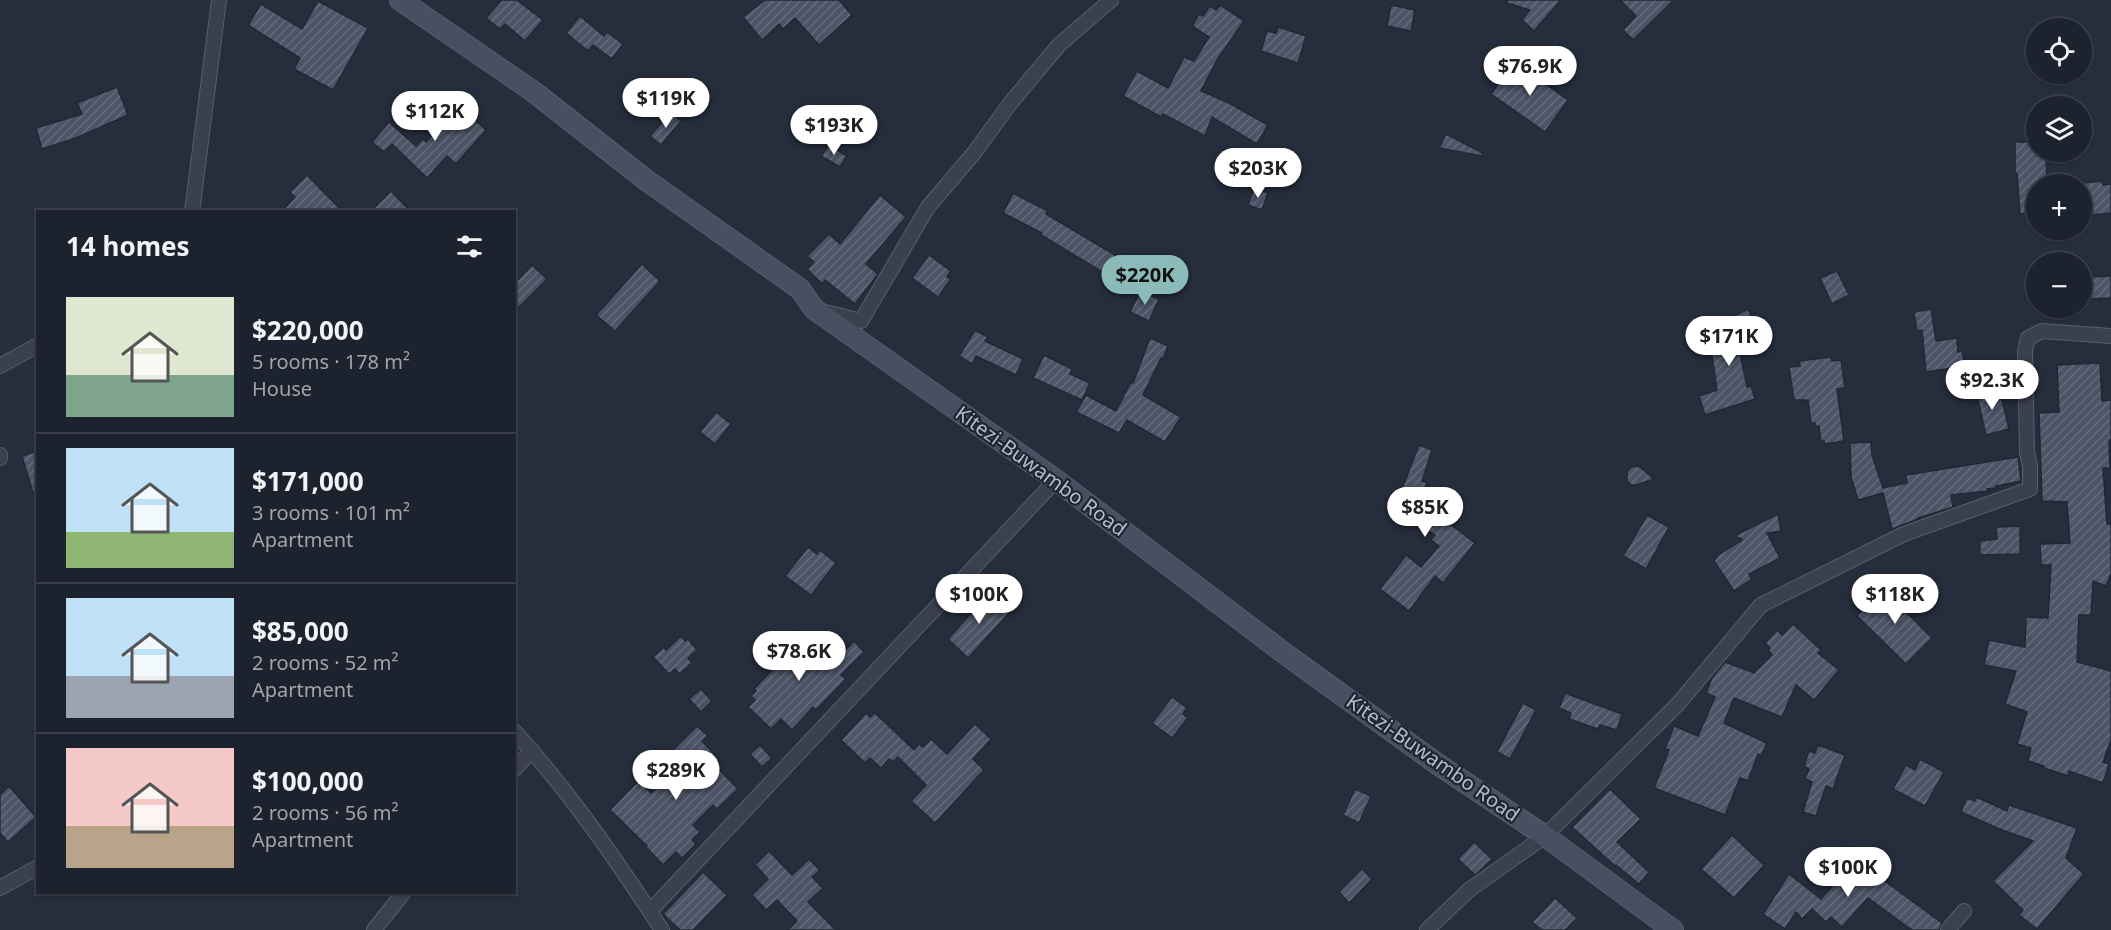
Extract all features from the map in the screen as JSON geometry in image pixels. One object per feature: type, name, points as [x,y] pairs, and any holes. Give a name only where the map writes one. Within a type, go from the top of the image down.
[{"type":"street","points":[[192,210],[219,0]]},
{"type":"street","points":[[814,309],[861,321],[928,207],[974,153],[1012,101],[1059,45],[1111,0]]},
{"type":"street","name":"Kitezi-Buwambo Road","points":[[412,3],[534,92],[646,180],[800,289],[814,309],[1056,480],[1288,656],[1436,763],[1545,836],[1673,930]]},
{"type":"street","points":[[1427,930],[1469,890],[1545,836],[1678,704],[1761,605],[1904,534],[2030,489],[2025,351],[2028,338],[2042,332],[2111,336]]},
{"type":"street","points":[[0,366],[36,346]]},
{"type":"street","points":[[650,911],[1056,480]]},
{"type":"street","points":[[516,733],[532,750],[616,860],[662,930]]},
{"type":"street","points":[[516,768],[532,750]]},
{"type":"street","points":[[0,888],[36,868]]},
{"type":"street","points":[[374,930],[402,894]]},
{"type":"street","points":[[1948,930],[1964,911]]},
{"type":"building","points":[[502,0],[517,0],[543,20],[525,41],[505,24],[500,29],[486,18]]},
{"type":"building","points":[[765,0],[839,0],[852,15],[819,45],[795,18],[783,29],[779,24],[762,40],[743,17]]},
{"type":"building","points":[[1507,0],[1561,0],[1534,31],[1522,20],[1530,10],[1507,3]]},
{"type":"building","points":[[1620,0],[1674,0],[1633,40],[1623,30],[1636,16]]},
{"type":"building","points":[[318,1],[368,28],[333,90],[294,69],[300,58],[248,25],[261,4],[302,29]]},
{"type":"building","points":[[1220,5],[1244,21],[1217,60],[1201,91],[1229,103],[1268,125],[1257,144],[1212,117],[1205,136],[1163,114],[1161,117],[1123,96],[1137,71],[1168,88],[1184,57],[1194,61],[1209,37],[1192,26],[1199,14],[1203,16],[1210,6],[1216,10]]},
{"type":"building","points":[[1391,5],[1415,10],[1411,31],[1387,26]]},
{"type":"building","points":[[580,16],[604,36],[607,32],[623,44],[612,59],[593,45],[588,51],[566,33]]},
{"type":"building","points":[[1278,27],[1306,36],[1298,63],[1261,51],[1267,31],[1276,33]]},
{"type":"building","points":[[1515,62],[1568,100],[1545,132],[1491,94]]},
{"type":"building","points":[[117,87],[128,115],[76,138],[42,149],[36,128],[82,114],[77,103]]},
{"type":"building","points":[[458,105],[486,130],[456,164],[447,156],[427,178],[392,144],[384,152],[372,142],[389,122],[416,146],[423,139],[426,142]]},
{"type":"building","points":[[671,112],[681,121],[661,145],[650,136]]},
{"type":"building","points":[[1446,134],[1483,153],[1482,156],[1439,148]]},
{"type":"building","points":[[2015,142],[2026,142],[2026,162],[2046,162],[2047,174],[2026,174],[2026,214],[2020,214],[2017,173],[2015,173]]},
{"type":"building","points":[[829,145],[847,156],[840,167],[821,156]]},
{"type":"building","points":[[307,175],[341,210],[283,210],[295,197],[290,192]]},
{"type":"building","points":[[2102,181],[2103,185],[2111,184],[2111,213],[2092,215],[2092,182]]},
{"type":"building","points":[[1254,188],[1268,193],[1262,210],[1248,205]]},
{"type":"building","points":[[391,191],[409,210],[372,210]]},
{"type":"building","points":[[1013,193],[1048,211],[1046,214],[1115,255],[1104,273],[1041,235],[1042,233],[1003,213]]},
{"type":"building","points":[[880,195],[906,217],[866,264],[878,274],[855,304],[825,280],[822,284],[807,269],[814,262],[807,256],[829,234],[840,244]]},
{"type":"building","points":[[929,255],[951,271],[947,277],[951,279],[938,297],[912,278]]},
{"type":"building","points":[[642,264],[660,281],[615,331],[596,315]]},
{"type":"building","points":[[532,265],[547,279],[516,310],[516,282]]},
{"type":"building","points":[[1837,271],[1849,295],[1832,304],[1820,278]]},
{"type":"building","points":[[2111,276],[2111,298],[2092,299],[2092,277]]},
{"type":"building","points":[[1140,291],[1159,299],[1149,321],[1130,312]]},
{"type":"building","points":[[1748,309],[1755,324],[1736,333],[1747,387],[1751,386],[1755,399],[1705,415],[1699,396],[1717,390],[1711,333],[1727,328],[1724,321]]},
{"type":"building","points":[[1931,309],[1936,341],[1957,338],[1958,352],[1962,351],[1965,366],[1926,372],[1922,330],[1917,331],[1914,312]]},
{"type":"building","points":[[975,330],[988,337],[985,341],[1023,359],[1016,375],[976,356],[972,364],[959,356]]},
{"type":"building","points":[[1150,338],[1168,346],[1143,395],[1181,417],[1165,442],[1127,420],[1119,433],[1076,412],[1086,395],[1116,411],[1131,382],[1133,383]]},
{"type":"building","points":[[1044,355],[1072,369],[1070,374],[1090,383],[1082,400],[1033,378]]},
{"type":"building","points":[[1831,357],[1832,361],[1841,360],[1845,388],[1837,389],[1844,441],[1825,444],[1824,441],[1821,442],[1819,426],[1816,427],[1815,423],[1811,423],[1808,400],[1794,400],[1789,367],[1800,366],[1799,361]]},
{"type":"building","points":[[2100,363],[2102,401],[2111,400],[2110,468],[2103,468],[2107,524],[2111,524],[2111,574],[2106,586],[2093,581],[2091,615],[2079,615],[2077,662],[2111,671],[2111,740],[2103,762],[2109,764],[2103,783],[2069,771],[2068,776],[2028,761],[2031,748],[2017,744],[2027,712],[2005,704],[2016,671],[1984,665],[1989,640],[2025,647],[2026,617],[2048,618],[2051,565],[2041,565],[2040,544],[2070,543],[2067,502],[2042,501],[2039,413],[2059,412],[2057,365]]},
{"type":"building","points":[[1999,387],[2009,429],[1986,435],[1976,392]]},
{"type":"building","points":[[716,412],[731,424],[715,444],[700,432]]},
{"type":"building","points":[[1871,442],[1872,455],[1883,488],[1907,483],[1906,475],[2018,457],[2021,481],[1996,486],[1996,488],[1987,489],[1988,491],[1951,495],[1953,507],[1892,529],[1883,493],[1858,500],[1851,477],[1850,443]]},
{"type":"building","points":[[1419,445],[1432,450],[1422,481],[1427,483],[1423,493],[1446,500],[1441,517],[1475,543],[1443,583],[1435,576],[1409,611],[1380,589],[1406,555],[1421,567],[1439,546],[1431,540],[1435,535],[1393,512]]},
{"type":"building","points":[[36,452],[36,496],[34,496],[22,456]]},
{"type":"building","points":[[1635,466],[1640,467],[1654,479],[1631,485],[1627,481],[1627,472]]},
{"type":"building","points":[[1778,514],[1781,531],[1767,533],[1780,558],[1749,574],[1752,579],[1734,591],[1714,561],[1718,555],[1742,540],[1736,535]]},
{"type":"building","points":[[1647,515],[1669,527],[1646,569],[1623,556]]},
{"type":"building","points":[[2020,526],[2020,554],[1980,555],[1980,541],[1997,539],[1996,527]]},
{"type":"building","points":[[808,547],[817,554],[820,550],[836,563],[811,595],[785,576]]},
{"type":"building","points":[[1887,585],[1909,606],[1905,611],[1932,638],[1906,664],[1857,616]]},
{"type":"building","points":[[990,592],[1011,611],[968,658],[948,639]]},
{"type":"building","points":[[1793,624],[1821,650],[1818,653],[1839,670],[1814,700],[1796,685],[1782,717],[1734,698],[1724,723],[1767,743],[1761,756],[1758,754],[1748,781],[1740,778],[1725,815],[1654,788],[1669,750],[1665,749],[1674,726],[1698,736],[1715,697],[1706,693],[1712,678],[1725,662],[1754,673],[1772,655],[1765,643],[1777,630],[1782,635]]},
{"type":"building","points":[[796,631],[831,665],[854,641],[864,652],[841,675],[846,679],[816,710],[813,707],[792,730],[781,719],[771,729],[748,707],[755,700],[751,696],[756,691],[754,689],[773,669],[766,662]]},
{"type":"building","points":[[681,636],[685,641],[688,639],[697,650],[688,658],[692,663],[679,674],[675,669],[669,674],[653,657],[664,647],[666,650]]},
{"type":"building","points":[[701,689],[712,701],[701,712],[689,699]]},
{"type":"building","points":[[1565,693],[1622,714],[1617,730],[1600,725],[1598,729],[1569,719],[1571,713],[1559,708]]},
{"type":"building","points":[[1172,697],[1187,708],[1183,714],[1188,718],[1172,738],[1152,723]]},
{"type":"building","points":[[1523,703],[1536,710],[1510,759],[1497,752]]},
{"type":"building","points":[[866,713],[870,717],[875,713],[914,750],[919,744],[923,747],[931,739],[947,754],[975,724],[991,739],[973,759],[984,770],[935,823],[911,801],[926,785],[898,757],[893,762],[889,759],[881,768],[870,758],[865,763],[841,740]]},
{"type":"building","points":[[697,726],[708,736],[702,741],[719,759],[714,764],[738,789],[717,809],[713,805],[693,825],[700,832],[692,839],[696,844],[682,858],[676,852],[663,865],[610,810],[639,780],[651,793],[685,761],[673,750]]},
{"type":"building","points":[[760,745],[772,758],[762,767],[750,754]]},
{"type":"building","points":[[1818,745],[1845,755],[1833,789],[1826,786],[1816,816],[1803,812],[1812,782],[1805,779],[1809,769],[1804,766],[1809,751],[1815,753]]},
{"type":"building","points":[[1920,759],[1944,772],[1925,806],[1893,789],[1906,765],[1915,770]]},
{"type":"building","points":[[9,786],[36,817],[8,842],[0,833],[0,795]]},
{"type":"building","points":[[1355,789],[1371,796],[1359,823],[1343,815]]},
{"type":"building","points":[[1610,789],[1641,819],[1617,842],[1649,872],[1639,884],[1615,866],[1572,827]]},
{"type":"building","points":[[1976,797],[2007,811],[2009,805],[2077,828],[2066,858],[2084,874],[2037,929],[2019,915],[2023,910],[1993,881],[2033,841],[1961,812],[1967,798],[1975,801]]},
{"type":"building","points":[[1732,835],[1764,865],[1734,898],[1701,869]]},
{"type":"building","points":[[1474,842],[1492,859],[1475,875],[1458,859]]},
{"type":"building","points":[[1847,846],[1869,863],[1866,867],[1942,923],[1939,930],[1912,930],[1868,898],[1842,927],[1831,917],[1826,922],[1812,909],[1802,919],[1796,912],[1785,929],[1763,914],[1789,874],[1821,899],[1843,874],[1832,866]]},
{"type":"building","points":[[769,851],[792,875],[809,859],[820,870],[812,877],[823,888],[808,902],[836,930],[788,930],[797,921],[777,900],[766,910],[752,895],[768,879],[755,865]]},
{"type":"building","points":[[1362,869],[1372,879],[1349,903],[1339,892]]},
{"type":"building","points":[[703,872],[727,895],[693,930],[680,930],[663,914]]},
{"type":"building","points":[[1555,898],[1577,918],[1565,930],[1542,930],[1532,922]]}]
